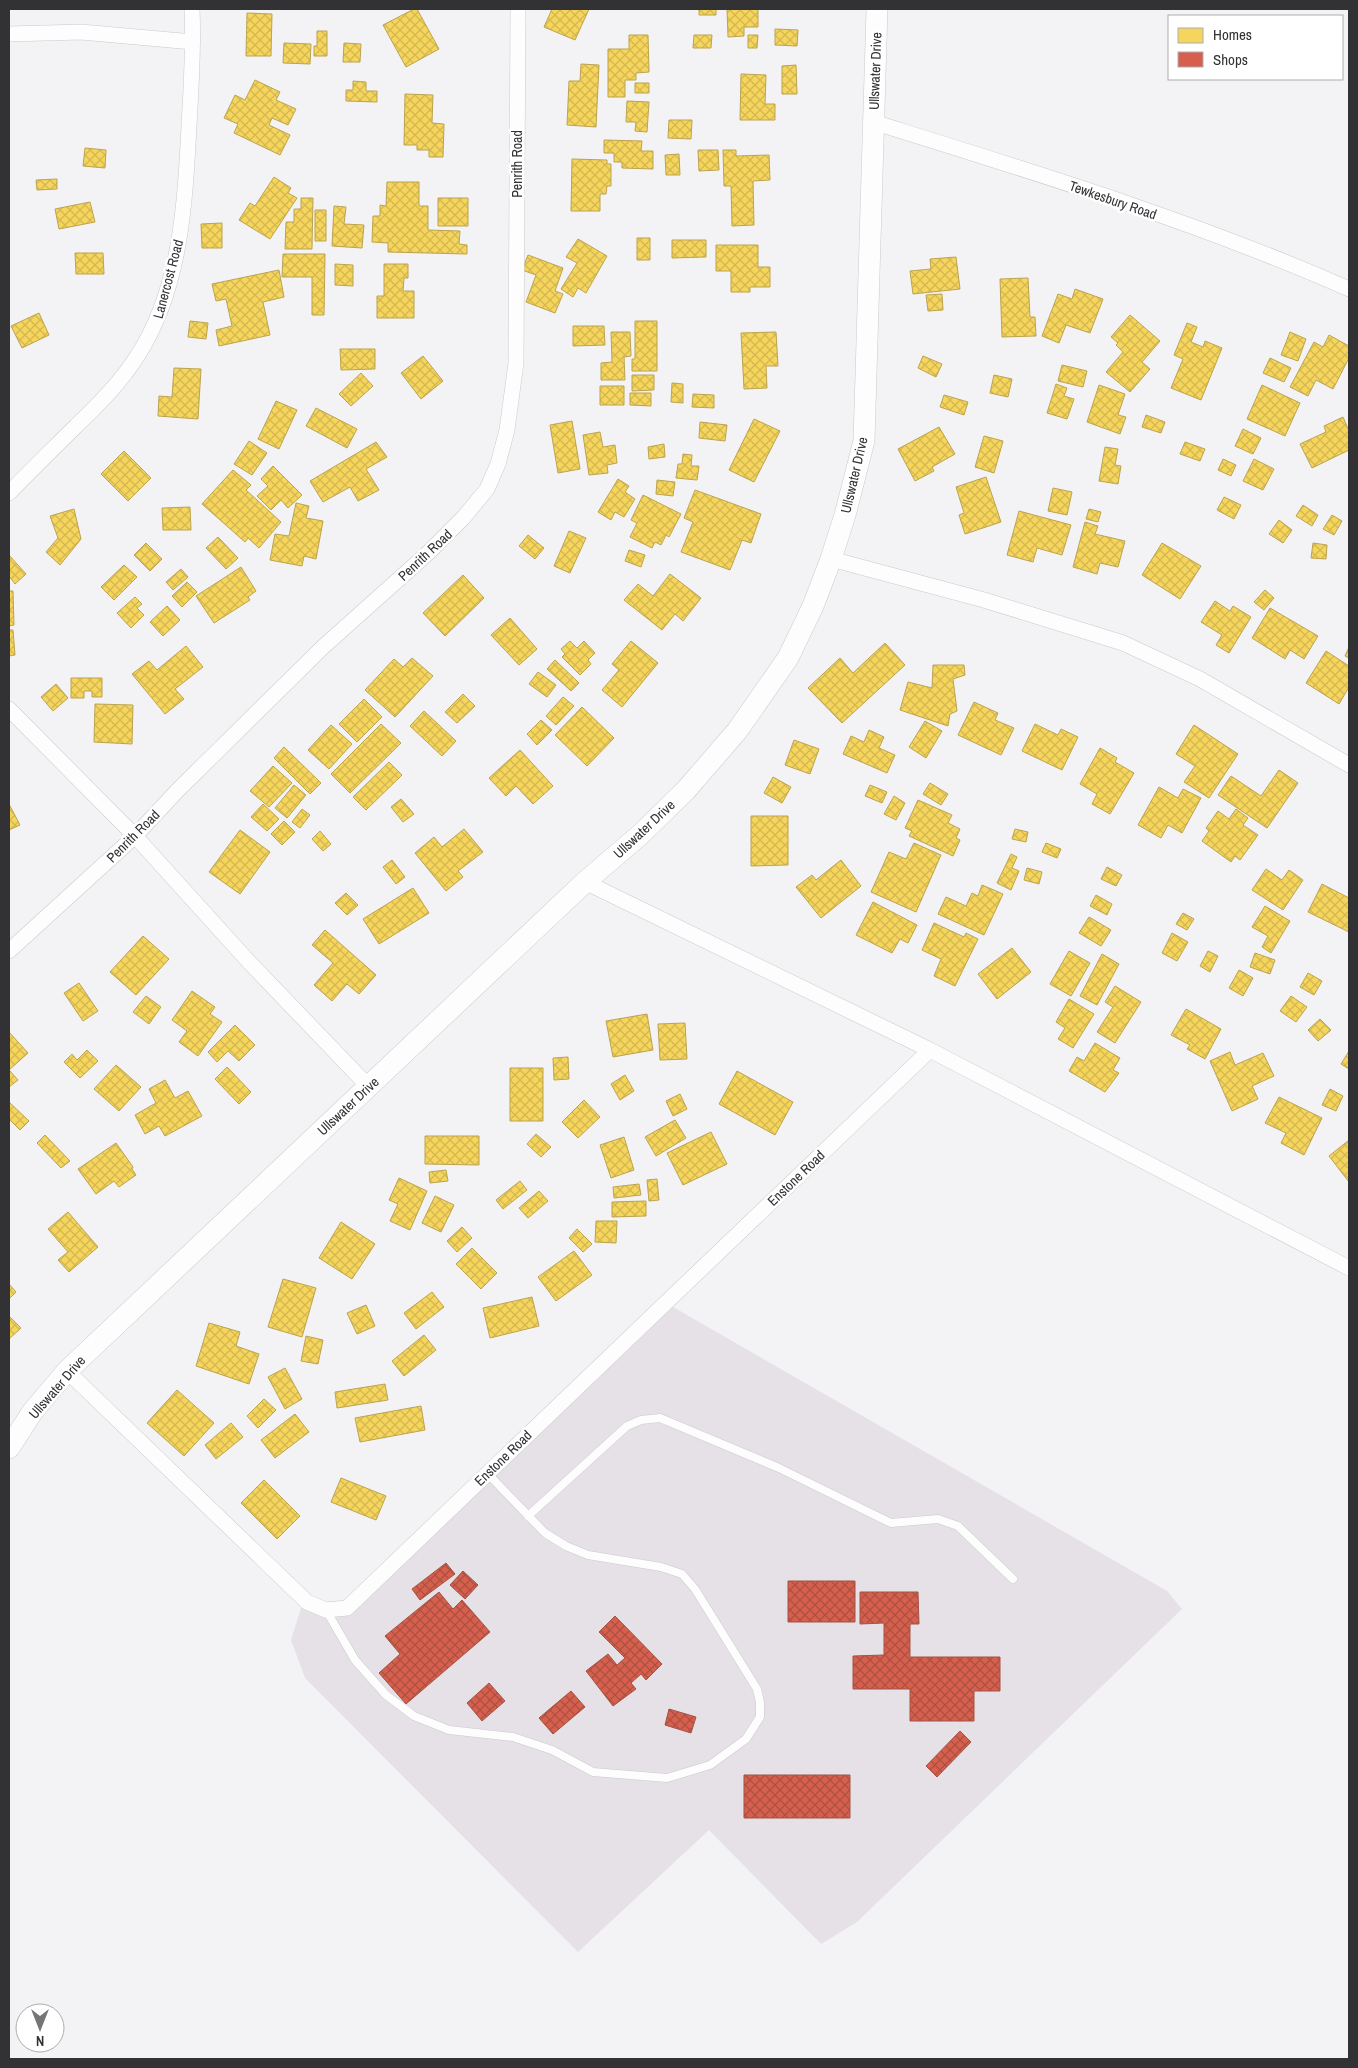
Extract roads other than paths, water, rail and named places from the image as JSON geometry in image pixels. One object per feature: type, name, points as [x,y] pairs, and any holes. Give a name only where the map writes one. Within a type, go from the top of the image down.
[{"type":"street","name":"Lanercost Road","points":[[9,492],[112,391],[138,356],[158,320],[169,284],[180,236],[187,175],[193,42],[192,9]]},
{"type":"street","name":"Penrith Road","points":[[9,952],[135,836],[177,791],[323,647],[452,529],[487,488],[498,464],[507,430],[516,363],[518,9]]},
{"type":"street","name":"Ullswater Drive","points":[[9,1448],[34,1411],[67,1371],[585,882],[641,834],[686,790],[737,731],[788,658],[813,606],[831,559],[845,515],[864,440],[877,9]]},
{"type":"street","points":[[9,34],[81,32],[193,42]]},
{"type":"street","name":"Tewkesbury Road","points":[[873,122],[1141,209],[1279,258],[1349,289]]},
{"type":"street","points":[[831,559],[984,600],[1123,643],[1200,679],[1349,765]]},
{"type":"street","points":[[9,709],[135,836],[248,962],[369,1087]]},
{"type":"street","points":[[585,882],[930,1050],[1349,1268]]},
{"type":"street","name":"Enstone Road","points":[[326,1610],[347,1608],[930,1050]]},
{"type":"street","points":[[67,1371],[290,1587],[307,1602],[326,1610]]},
{"type":"lane","points":[[528,1516],[627,1426],[641,1420],[660,1418],[779,1468],[891,1523],[938,1519],[958,1526],[1013,1579]]},
{"type":"lane","points":[[326,1610],[355,1660],[386,1695],[414,1716],[449,1730],[513,1737],[552,1750],[592,1772],[667,1778],[710,1765],[746,1739],[760,1717],[760,1702],[757,1689],[694,1589],[682,1574],[662,1567],[588,1555],[566,1546],[545,1533],[488,1473]]}]
